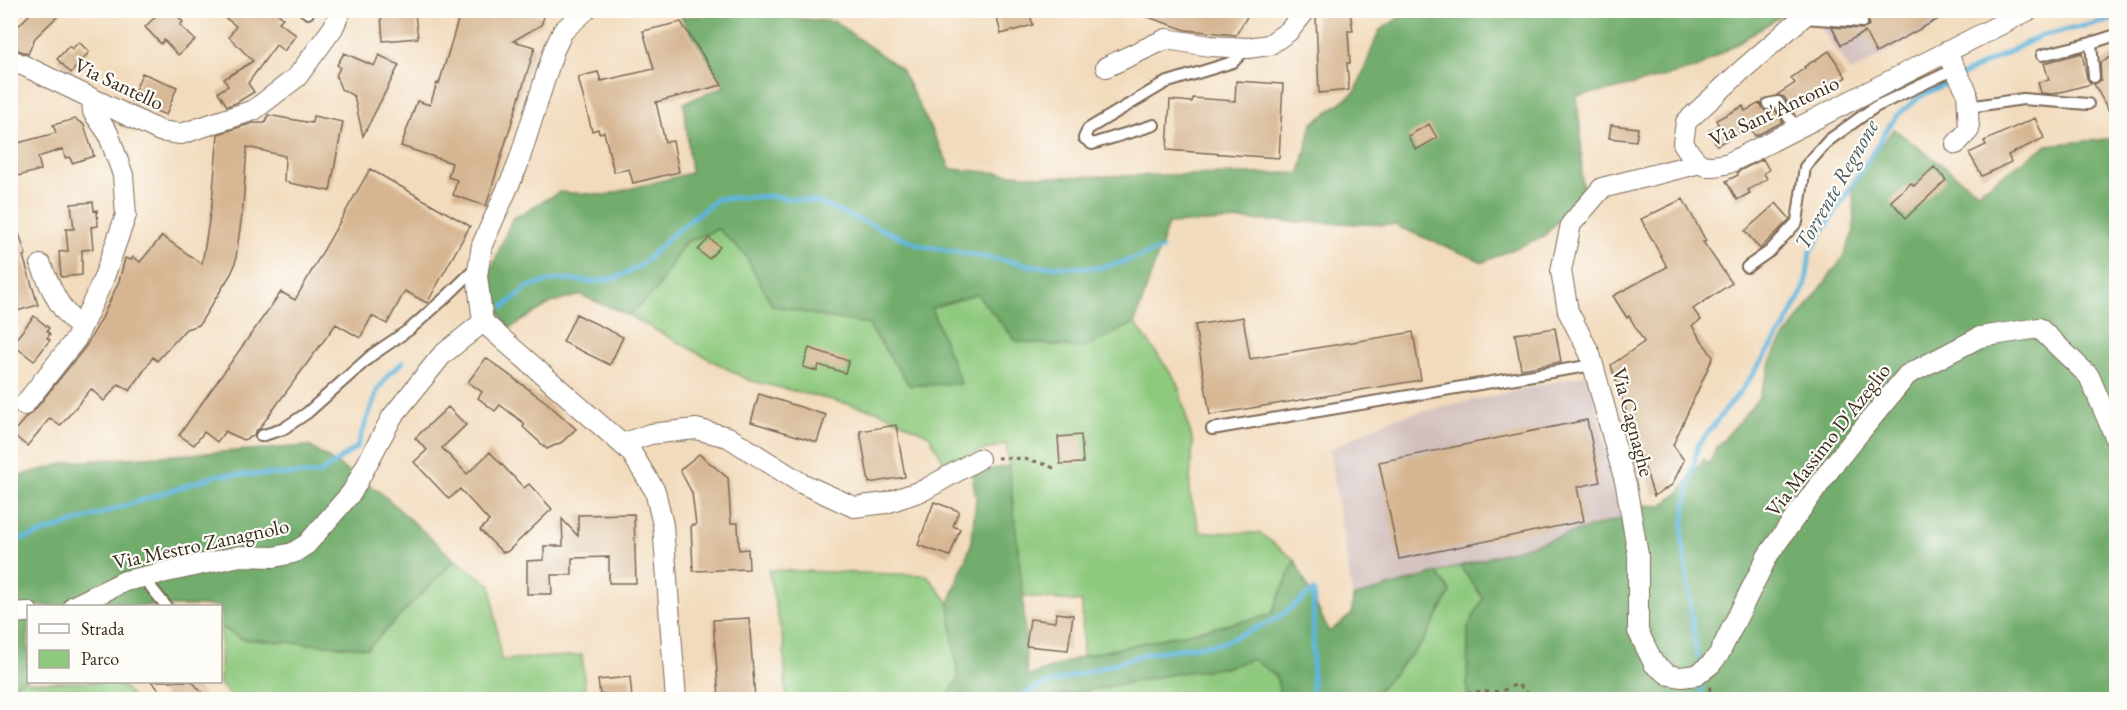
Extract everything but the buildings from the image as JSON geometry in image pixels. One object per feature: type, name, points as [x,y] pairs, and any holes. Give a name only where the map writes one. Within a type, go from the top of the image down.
[{"type":"street","name":"Via Santello","points":[[10,59],[160,131],[181,134],[254,110],[297,77],[333,28],[341,10]]},
{"type":"street","points":[[586,10],[563,31],[554,50],[517,167],[482,245],[477,276],[483,322],[631,452],[655,490],[663,525],[676,699]]},
{"type":"street","points":[[1106,67],[1166,39],[1210,46],[1248,48],[1269,45],[1290,31],[1306,10]]},
{"type":"street","name":"Via Sant'Antonio","points":[[1811,16],[1741,71],[1686,122],[1683,143],[1696,164],[1710,168],[1729,163],[1797,129],[1950,60],[2029,10]]},
{"type":"street","points":[[1950,60],[1968,99],[1969,130],[1956,144]]},
{"type":"street","points":[[24,405],[76,339],[103,280],[126,215],[123,175],[108,133],[93,112],[92,99]]},
{"type":"street","name":"Via Cagnaghe","points":[[1696,164],[1602,188],[1571,224],[1561,271],[1568,311],[1590,354],[1626,485],[1638,555],[1638,631],[1654,664],[1669,675],[1681,677],[1697,675],[1719,654],[1736,620]]},
{"type":"street","points":[[41,265],[66,315],[81,328]]},
{"type":"street","name":"Via Mestro Zanagnolo","points":[[76,605],[125,581],[240,556],[274,557],[293,553],[307,544],[352,492],[392,417],[442,355],[483,322]]},
{"type":"street","name":"Via Massimo D'Azeglio","points":[[1736,620],[1768,555],[1834,464],[1907,375],[1980,337],[2039,328],[2090,376],[2116,439]]},
{"type":"street","points":[[622,444],[650,434],[696,429],[728,437],[801,483],[854,507],[886,503],[924,490],[979,459]]},
{"type":"street","points":[[10,613],[27,612]]},
{"type":"lane","points":[[1811,16],[1837,10]]},
{"type":"lane","points":[[1811,16],[1862,22]]},
{"type":"lane","points":[[2042,55],[2116,35]]},
{"type":"lane","points":[[2091,43],[2094,77]]},
{"type":"lane","points":[[1154,125],[1092,144],[1084,138],[1088,129],[1165,83],[1233,62],[1248,48]]},
{"type":"lane","points":[[1747,267],[1770,251],[1797,222],[1805,167],[1829,140],[1875,107],[1950,60]]},
{"type":"lane","points":[[1968,99],[2023,99],[2088,104]]},
{"type":"lane","points":[[1768,104],[1778,102],[1797,129]]},
{"type":"lane","points":[[261,436],[283,429],[308,412],[372,355],[410,329],[479,265]]},
{"type":"lane","points":[[1212,429],[1593,365]]},
{"type":"lane","points":[[143,577],[165,605]]},
{"type":"path","points":[[979,459],[1019,458],[1043,462],[1058,470]]},
{"type":"path","points":[[1461,699],[1467,693],[1502,691],[1516,684],[1535,699]]},
{"type":"shaded area","points":[[1819,10],[1963,11],[1851,72],[1812,15]]},
{"type":"shaded area","points":[[1589,374],[1621,519],[1353,598],[1329,450],[1390,419]]},
{"type":"green space","points":[[1409,11],[1782,11],[1781,16],[1697,68],[1613,90],[1576,96],[1581,133],[1582,194],[1544,236],[1483,262],[1394,225],[1243,220],[1168,224],[1135,323],[1082,348],[1016,341],[977,294],[931,308],[961,384],[909,385],[868,324],[772,305],[745,255],[718,229],[684,243],[656,291],[628,315],[580,295],[551,303],[508,329],[489,291],[490,272],[512,219],[559,192],[605,195],[691,173],[684,103],[725,86],[681,17],[744,13],[835,22],[901,69],[951,169],[1049,177],[1300,173],[1312,124],[1356,91],[1379,31]]},
{"type":"green space","points":[[1894,129],[1978,192],[2047,145],[2116,138],[2116,699],[1467,699],[1468,628],[1483,598],[1460,566],[1633,515],[1642,505],[1660,506],[1678,494],[1704,459],[1709,464],[1715,450],[1759,398],[1775,351],[1842,259],[1854,231],[1853,180]]},
{"type":"green space","points":[[718,229],[745,255],[772,305],[868,324],[909,385],[961,384],[931,308],[977,294],[1016,341],[1082,348],[1135,323],[1178,383],[1193,444],[1189,492],[1200,532],[1260,533],[1295,560],[1271,615],[1083,656],[1082,602],[1023,596],[1006,444],[944,462],[929,435],[881,412],[748,380],[628,315],[656,291],[684,243]]},
{"type":"green space","points":[[309,446],[380,492],[455,560],[368,648],[242,639],[222,628],[222,605],[27,605],[27,678],[11,687],[11,478],[70,462]]},
{"type":"green space","points":[[1009,466],[1023,596],[1027,677],[1083,656],[1271,615],[1295,560],[1329,632],[1352,614],[1353,597],[1437,573],[1451,592],[1422,643],[1370,699],[1281,699],[1276,676],[1252,659],[1229,667],[1179,673],[1041,699],[945,700],[958,679],[949,603],[971,544],[976,499],[972,473]]},
{"type":"green space","points":[[455,560],[491,585],[501,660],[582,655],[586,699],[233,699],[219,683],[222,683],[222,628],[242,639],[368,648]]},
{"type":"green space","points":[[1460,566],[1483,598],[1468,628],[1467,699],[1370,700],[1422,643],[1451,592],[1437,573]]},
{"type":"green space","points":[[768,570],[927,575],[949,603],[958,679],[945,699],[786,699],[784,645]]},
{"type":"green space","points":[[1252,659],[1276,676],[1281,699],[1041,700],[1179,673],[1229,667]]},
{"type":"green space","points":[[27,678],[27,683],[120,683],[135,699],[11,699],[10,687]]},
{"type":"waterway","name":"Torrente Regnone","points":[[1697,657],[1682,534],[1698,445],[1744,387],[1785,327],[1806,284],[1810,252],[1895,117],[1921,96],[2040,36],[2116,19]]},
{"type":"waterway","points":[[504,307],[528,287],[558,279],[594,282],[618,277],[640,266],[673,234],[717,199],[770,196],[817,202],[922,246],[1036,266],[1098,268],[1162,249]]},
{"type":"waterway","points":[[10,539],[27,538],[218,475],[319,474],[357,447],[377,391],[389,374],[403,362]]},
{"type":"waterway","points":[[1014,700],[1037,687],[1149,653],[1221,643],[1275,620],[1314,591]]},
{"type":"waterway","points":[[1312,700],[1314,591]]},
{"type":"waterway","name":"Torrente Regnone","points":[[1700,700],[1702,689]]}]
